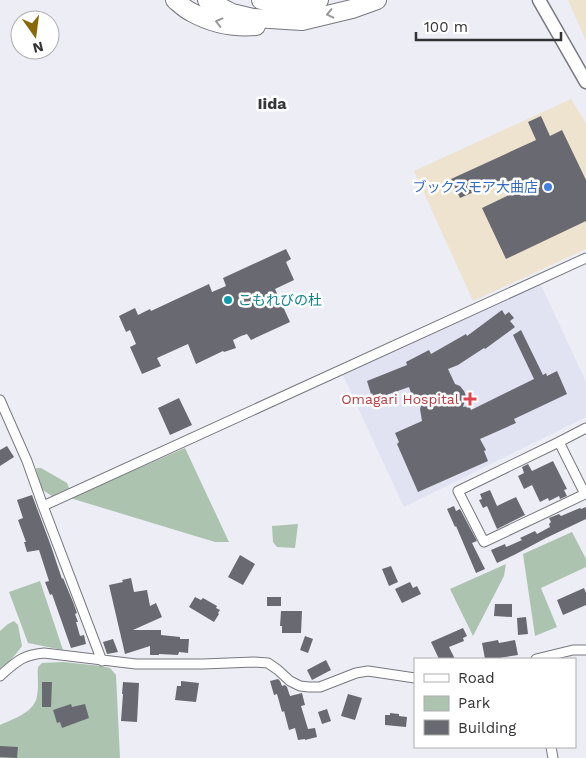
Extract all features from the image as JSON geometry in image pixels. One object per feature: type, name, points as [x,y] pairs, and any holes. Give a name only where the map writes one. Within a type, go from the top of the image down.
[{"type":"highway","points":[[174,0],[190,12],[217,23],[246,27],[302,21],[352,9],[377,0]]},
{"type":"highway","points":[[207,0],[232,13],[254,18],[302,21]]},
{"type":"highway","points":[[261,0],[280,3],[308,3],[319,0]]},
{"type":"street","points":[[540,0],[586,82]]},
{"type":"street","points":[[43,506],[586,258]]},
{"type":"street","points":[[0,400],[27,460],[102,661]]},
{"type":"street","points":[[558,442],[585,494],[484,542],[458,491],[586,428]]},
{"type":"street","points":[[540,658],[573,650],[586,650]]},
{"type":"street","points":[[0,676],[22,658],[32,654],[44,653],[136,664],[268,663],[290,681],[300,686],[309,687],[320,687],[356,673],[368,671],[414,678]]},
{"type":"shaded area","points":[[568,0],[586,0],[586,41]]},
{"type":"shaded area","points":[[571,99],[586,123],[586,249],[473,301],[414,171]]},
{"type":"shaded area","name":"Omagari Hospital","points":[[540,283],[586,382],[586,417],[404,507],[342,373]]},
{"type":"green space","points":[[185,448],[229,542],[215,542],[70,498]]},
{"type":"green space","points":[[37,468],[41,468],[67,483],[69,488],[52,496],[41,489]]},
{"type":"green space","points":[[298,524],[295,548],[277,547],[273,542],[272,526]]},
{"type":"green space","points":[[572,532],[586,559],[586,567],[541,588],[557,627],[535,636],[523,554]]},
{"type":"green space","points":[[506,564],[504,576],[473,636],[450,589]]},
{"type":"green space","points":[[40,581],[63,650],[28,643],[9,592]]},
{"type":"green space","points":[[14,621],[18,625],[22,646],[0,668],[0,631]]},
{"type":"green space","points":[[63,662],[110,668],[116,675],[120,758],[0,758],[0,725],[28,711],[35,702],[38,692],[38,667],[42,663]]},
{"type":"building","name":"ブックスモア大曲店","points":[[541,116],[550,136],[562,130],[586,180],[586,221],[506,259],[482,208],[513,193],[506,178],[460,198],[451,179],[536,140],[528,122]]},
{"type":"building","name":"こもれびの杜","points":[[286,249],[291,259],[286,262],[294,280],[275,289],[290,322],[251,340],[247,334],[241,336],[233,340],[236,348],[223,351],[196,364],[188,344],[157,358],[161,366],[142,374],[130,347],[136,344],[130,330],[126,332],[119,316],[135,308],[138,315],[150,309],[151,311],[209,284],[212,292],[226,286],[223,278]]},
{"type":"building","points":[[502,310],[505,315],[509,312],[514,318],[510,321],[515,327],[485,349],[448,369],[455,384],[460,386],[466,396],[463,407],[469,406],[471,410],[534,379],[513,335],[521,330],[543,375],[546,373],[547,376],[557,371],[567,394],[514,419],[516,423],[480,439],[486,450],[484,451],[488,461],[418,492],[397,444],[399,442],[395,433],[422,421],[421,406],[416,394],[412,396],[409,387],[375,399],[371,394],[367,381],[407,365],[406,362],[429,350],[431,354],[466,334],[467,336]]},
{"type":"building","points":[[179,398],[192,425],[170,435],[158,408]]},
{"type":"building","points":[[7,446],[14,457],[0,466],[0,450]]},
{"type":"building","points":[[553,461],[567,489],[564,490],[567,496],[560,499],[559,496],[549,501],[548,498],[540,502],[532,485],[524,489],[518,476],[524,473],[522,467],[528,464],[532,471]]},
{"type":"building","points":[[490,490],[497,506],[516,497],[525,515],[497,529],[487,506],[483,508],[479,500],[482,499],[480,494]]},
{"type":"building","points":[[32,495],[62,579],[77,613],[75,614],[78,622],[76,622],[80,636],[84,635],[86,644],[71,648],[52,594],[50,595],[45,582],[49,581],[39,550],[27,552],[24,542],[26,542],[18,520],[23,518],[17,500]]},
{"type":"building","points":[[454,506],[456,511],[460,509],[477,541],[472,543],[485,569],[476,573],[447,509]]},
{"type":"building","points":[[586,507],[586,519],[497,563],[491,550],[505,544],[506,547],[522,540],[520,538],[535,531],[537,534],[550,527],[549,524],[551,522],[549,518],[559,514],[561,516]]},
{"type":"building","points":[[240,555],[255,564],[243,585],[228,577]]},
{"type":"building","points":[[391,566],[398,582],[389,586],[382,569]]},
{"type":"building","points":[[131,578],[134,592],[147,590],[150,606],[156,603],[162,617],[133,630],[161,630],[161,635],[189,639],[188,653],[150,655],[150,646],[125,654],[109,585]]},
{"type":"building","points":[[410,582],[413,588],[417,586],[421,594],[402,603],[395,589]]},
{"type":"building","points":[[584,588],[586,605],[563,615],[557,600]]},
{"type":"building","points":[[195,597],[201,600],[203,598],[217,606],[216,608],[220,610],[214,622],[189,607]]},
{"type":"building","points":[[267,597],[281,597],[281,606],[267,606]]},
{"type":"building","points":[[495,604],[512,604],[512,617],[494,616]]},
{"type":"building","points":[[281,611],[302,611],[301,633],[282,633],[282,626],[280,626]]},
{"type":"building","points":[[526,617],[528,634],[518,635],[517,618]]},
{"type":"building","points":[[463,628],[467,636],[463,638],[464,641],[449,647],[454,658],[439,658],[431,642]]},
{"type":"building","points":[[305,636],[313,639],[308,653],[300,650]]},
{"type":"building","points":[[113,639],[118,652],[107,654],[103,642]]},
{"type":"building","points":[[498,640],[499,643],[515,640],[518,655],[485,658],[482,643]]},
{"type":"building","points":[[326,660],[331,670],[312,680],[307,670]]},
{"type":"building","points":[[278,679],[282,686],[285,685],[287,687],[290,696],[302,693],[305,705],[301,706],[308,729],[315,728],[317,737],[298,740],[295,728],[289,730],[284,711],[282,712],[277,694],[274,695],[270,681]]},
{"type":"building","points":[[181,681],[199,683],[196,702],[175,700],[177,686],[181,686]]},
{"type":"building","points":[[42,682],[52,682],[51,707],[42,707]]},
{"type":"building","points":[[123,682],[139,683],[137,722],[121,721]]},
{"type":"building","points":[[348,694],[362,698],[355,720],[341,716]]},
{"type":"building","points":[[71,704],[72,707],[85,704],[89,718],[62,728],[60,722],[57,723],[53,710]]},
{"type":"building","points":[[327,709],[331,721],[322,724],[318,712]]},
{"type":"building","points":[[390,713],[407,717],[406,727],[385,725],[385,715],[390,715]]},
{"type":"building","points":[[0,746],[18,747],[17,758],[0,757]]},
{"type":"place","name":"ブックスモア大曲店","points":[[548,187]]},
{"type":"place","name":"こもれびの杜","points":[[228,300]]},
{"type":"place","name":"Omagari Hospital","points":[[470,399]]},
{"type":"district","name":"Iida","points":[[272,103]]}]
